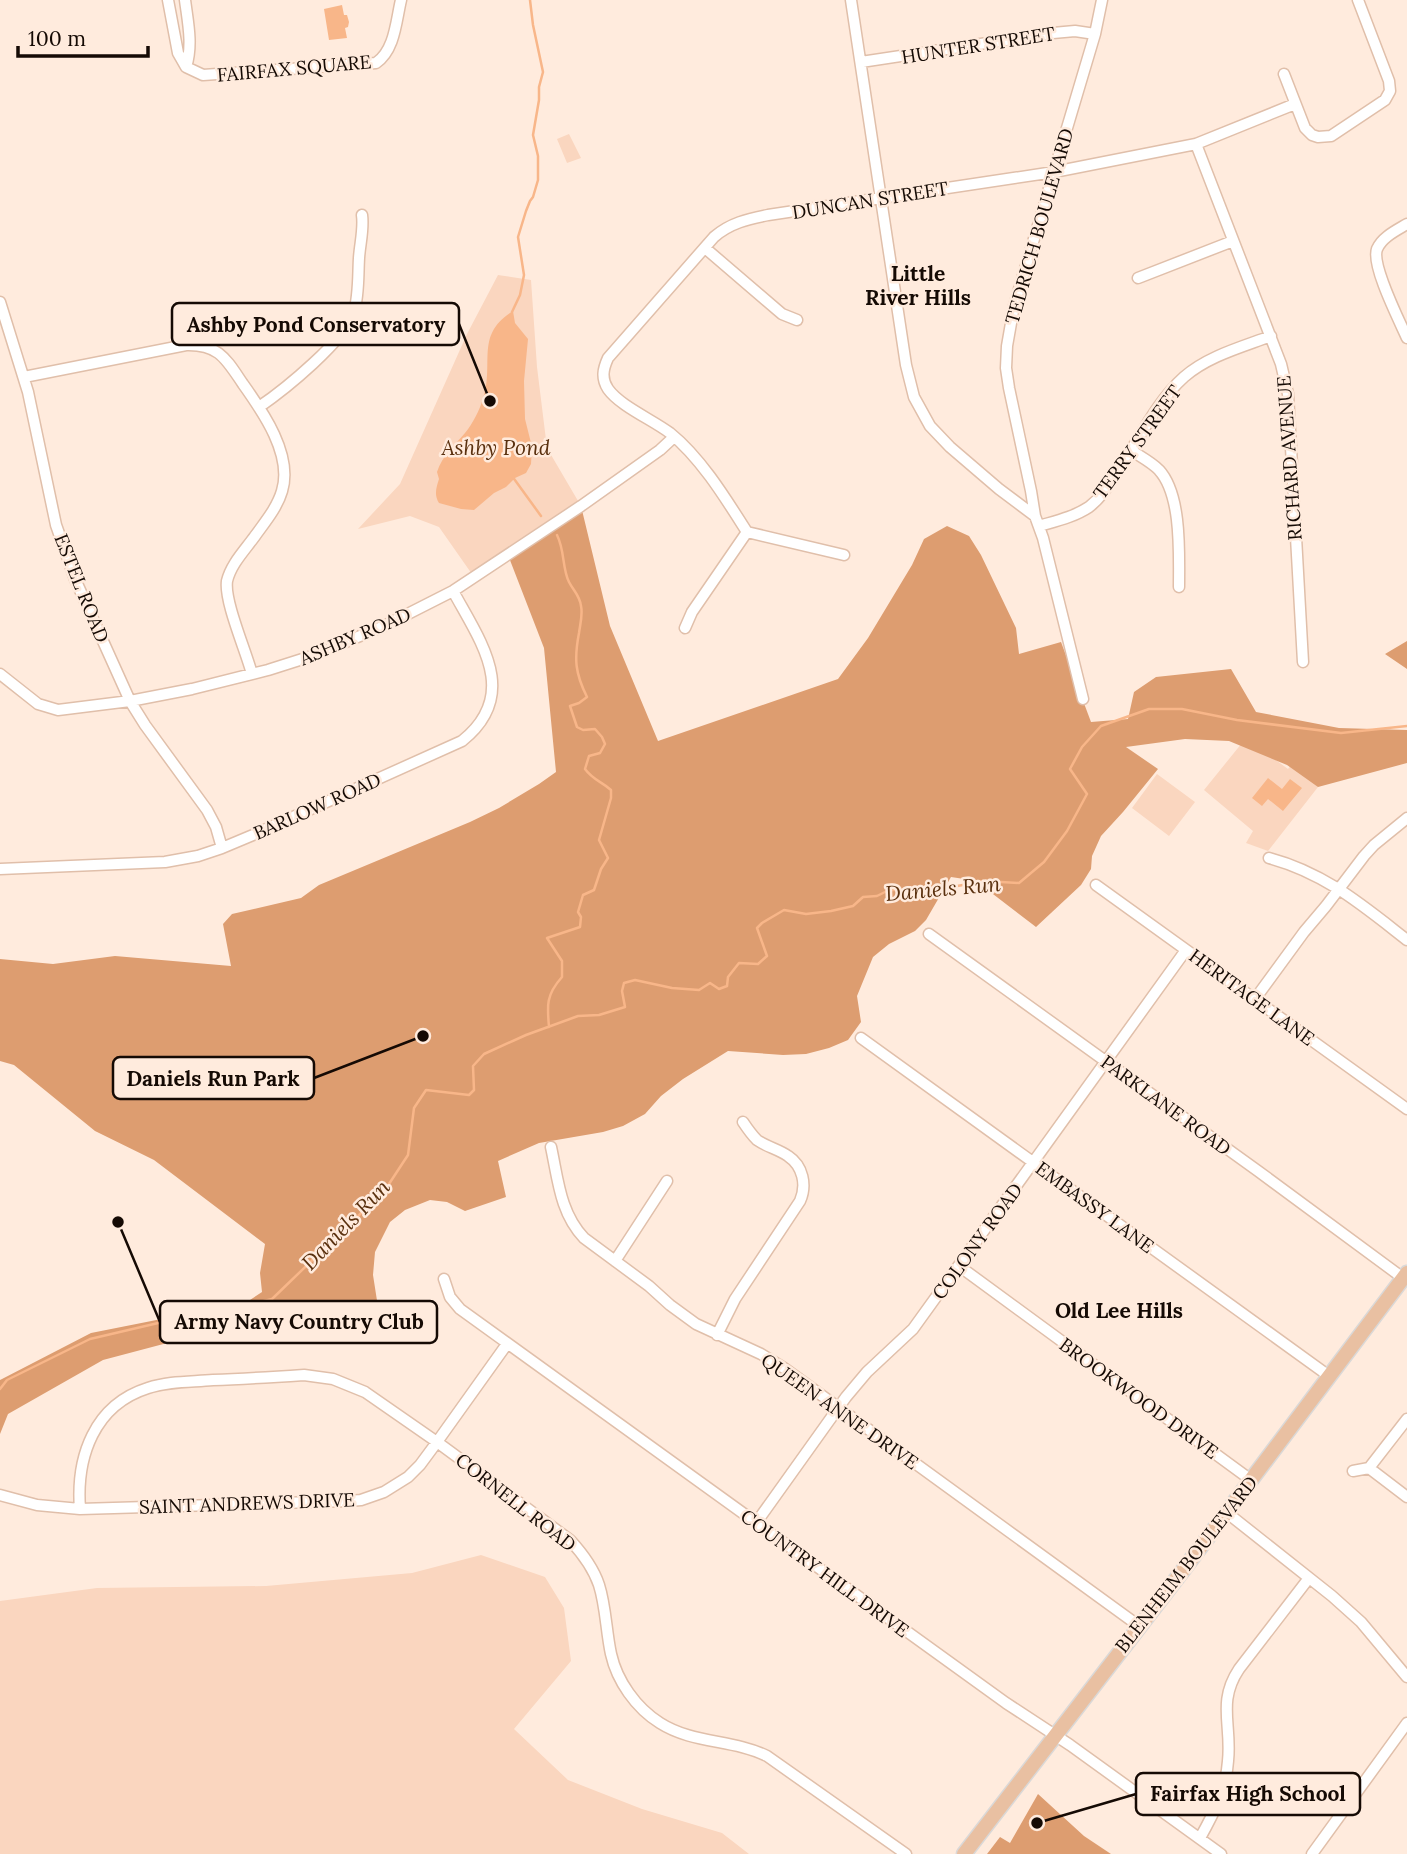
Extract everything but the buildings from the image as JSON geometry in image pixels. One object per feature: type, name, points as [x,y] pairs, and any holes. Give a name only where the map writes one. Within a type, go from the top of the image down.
[{"type":"main road","name":"BLENHEIM BOULEVARD","points":[[964,1854],[1405,1276]]},
{"type":"street","points":[[168,0],[178,53],[186,67]]},
{"type":"street","name":"FAIRFAX SQUARE","points":[[185,0],[191,43],[186,67],[203,75],[376,63],[385,57],[392,40],[401,0]]},
{"type":"street","points":[[851,0],[911,389],[930,426],[950,447],[1037,521]]},
{"type":"street","name":"TEDRICH BOULEVARD","points":[[1083,699],[1037,521],[1006,368],[1014,306],[1095,34],[1102,0]]},
{"type":"street","points":[[1284,74],[1308,131],[1318,137],[1331,136],[1388,97],[1389,81],[1358,0]]},
{"type":"street","name":"HUNTER STREET","points":[[861,62],[1053,33],[1075,31],[1095,34]]},
{"type":"street","name":"DUNCAN STREET","points":[[747,532],[700,465],[674,437],[614,395],[605,382],[603,373],[608,358],[720,232],[746,220],[1054,172],[1196,144],[1295,104]]},
{"type":"street","name":"RICHARD AVENUE","points":[[1196,144],[1282,364],[1288,394],[1303,662]]},
{"type":"street","points":[[259,407],[281,392],[307,368],[342,334],[350,322],[356,302],[360,243],[364,226],[362,215]]},
{"type":"street","points":[[1407,224],[1383,240],[1376,252],[1377,268],[1407,338]]},
{"type":"street","points":[[1138,278],[1233,241]]},
{"type":"street","points":[[705,247],[782,314],[797,320]]},
{"type":"street","name":"ESTEL ROAD","points":[[0,302],[24,377],[61,544],[75,579],[130,701],[207,810],[216,827],[222,848]]},
{"type":"street","name":"TERRY STREET","points":[[1037,521],[1072,516],[1092,505],[1105,491],[1172,389],[1210,360],[1271,336]]},
{"type":"street","points":[[24,377],[197,344],[224,357],[259,407],[284,460],[285,476],[274,510],[230,571],[227,583],[228,601],[252,674]]},
{"type":"street","name":"ASHBY ROAD","points":[[0,674],[38,704],[54,709],[69,709],[192,690],[294,663],[384,626],[453,591],[581,506],[674,437]]},
{"type":"street","points":[[1132,451],[1160,471],[1173,496],[1179,587]]},
{"type":"street","points":[[685,628],[692,612],[747,532],[844,555]]},
{"type":"street","name":"BARLOW ROAD","points":[[0,869],[162,863],[198,856],[222,848],[462,741],[483,718],[493,689],[486,653],[453,591]]},
{"type":"street","points":[[1255,999],[1304,932],[1374,845],[1407,818]]},
{"type":"street","points":[[1269,858],[1320,877],[1407,940]]},
{"type":"street","name":"HERITAGE LANE","points":[[1096,885],[1407,1109]]},
{"type":"street","name":"PARKLANE ROAD","points":[[929,934],[1405,1276]]},
{"type":"street","name":"COLONY ROAD","points":[[756,1522],[867,1372],[913,1329],[1186,950]]},
{"type":"street","name":"EMBASSY LANE","points":[[861,1038],[1329,1377]]},
{"type":"street","points":[[717,1335],[735,1299],[800,1201],[803,1188],[801,1172],[794,1161],[754,1137],[743,1122]]},
{"type":"street","name":"QUEEN ANNE DRIVE","points":[[551,1147],[562,1202],[569,1220],[584,1238],[688,1319],[774,1361],[1139,1626]]},
{"type":"street","points":[[615,1261],[667,1181]]},
{"type":"street","name":"BROOKWOOD DRIVE","points":[[959,1266],[1251,1479]]},
{"type":"street","name":"COUNTRY HILL DRIVE","points":[[444,1279],[450,1297],[460,1309],[507,1344],[995,1696],[1221,1854]]},
{"type":"street","name":"SAINT ANDREWS DRIVE","points":[[0,1495],[37,1506],[80,1509],[361,1500],[399,1484],[419,1465],[507,1344]]},
{"type":"street","name":"CORNELL ROAD","points":[[80,1509],[82,1457],[92,1435],[116,1406],[135,1393],[158,1385],[304,1375],[348,1384],[365,1392],[437,1442],[557,1529],[581,1552],[599,1585],[616,1669],[631,1696],[648,1715],[682,1735],[746,1747],[767,1756],[906,1854]]},
{"type":"street","points":[[1353,1471],[1369,1468],[1407,1419]]},
{"type":"street","points":[[1369,1468],[1407,1497]]},
{"type":"street","points":[[1226,1512],[1361,1622],[1407,1677]]},
{"type":"street","points":[[1200,1838],[1217,1807],[1226,1779],[1229,1745],[1226,1704],[1231,1684],[1239,1669],[1309,1578]]},
{"type":"street","points":[[1312,1854],[1407,1723]]},
{"type":"shaded area","points":[[569,134],[581,158],[567,163],[557,139]]},
{"type":"shaded area","points":[[498,275],[531,280],[537,367],[547,448],[581,506],[474,577],[439,527],[410,516],[358,529],[400,484],[467,334]]},
{"type":"shaded area","points":[[581,506],[610,626],[658,741],[838,679],[868,638],[912,565],[924,539],[947,526],[969,536],[981,555],[1016,628],[1019,654],[1061,642],[1091,722],[1128,719],[1134,692],[1156,677],[1231,669],[1256,712],[1339,728],[1407,730],[1407,763],[1318,787],[1287,765],[1229,741],[1185,739],[1126,747],[1158,769],[1101,836],[1092,856],[1091,869],[1081,885],[1036,927],[971,880],[951,877],[926,920],[915,931],[889,944],[873,957],[857,996],[861,1022],[848,1040],[806,1054],[728,1051],[683,1079],[661,1096],[645,1114],[623,1126],[539,1143],[498,1161],[506,1197],[465,1211],[447,1202],[430,1200],[405,1210],[390,1222],[375,1252],[373,1275],[378,1307],[322,1302],[103,1360],[8,1414],[0,1434],[0,1380],[91,1333],[247,1302],[262,1292],[260,1273],[265,1244],[154,1160],[95,1131],[14,1065],[0,1061],[0,959],[53,964],[115,956],[231,966],[223,924],[232,914],[301,898],[319,885],[499,808],[556,772],[544,648],[508,555]]},
{"type":"shaded area","points":[[1407,641],[1407,669],[1385,654]]},
{"type":"shaded area","points":[[1246,738],[1288,769],[1294,762],[1318,787],[1268,851],[1246,843],[1253,831],[1204,790]]},
{"type":"shaded area","points":[[1157,774],[1195,802],[1169,836],[1132,808]]},
{"type":"shaded area","points":[[481,1555],[545,1577],[564,1608],[571,1661],[514,1729],[568,1780],[642,1809],[722,1833],[749,1854],[0,1854],[0,1601],[97,1588],[266,1586],[412,1573]]},
{"type":"shaded area","points":[[1038,1794],[1084,1836],[1111,1854],[987,1854],[1000,1837],[1010,1843]]},
{"type":"water","points":[[342,5],[349,22],[345,28],[347,38],[329,40],[324,9]]},
{"type":"water","name":"Ashby Pond","points":[[513,311],[515,323],[528,339],[524,381],[525,419],[532,447],[531,464],[526,473],[515,478],[474,510],[439,503],[436,491],[439,466],[478,412],[486,386],[490,340],[501,320]]},
{"type":"water","points":[[1268,778],[1282,789],[1290,779],[1302,788],[1283,811],[1268,799],[1262,806],[1252,798]]},
{"type":"waterway","points":[[512,312],[520,295],[524,275],[518,237],[538,180],[538,156],[533,135],[543,72],[530,0]]},
{"type":"waterway","points":[[512,476],[541,516]]},
{"type":"waterway","points":[[549,1027],[549,1001],[553,989],[562,977],[562,961],[547,938],[580,927],[581,917],[578,912],[583,895],[594,890],[608,858],[599,840],[611,798],[611,790],[585,769],[589,756],[600,753],[605,744],[602,737],[595,729],[583,730],[577,727],[570,706],[587,697],[580,681],[576,651],[582,609],[567,577],[557,535]]},
{"type":"waterway","name":"Daniels Run","points":[[0,1389],[7,1380],[90,1339],[272,1299],[385,1190],[408,1155],[414,1108],[426,1090],[469,1095],[474,1090],[473,1066],[484,1054],[578,1016],[599,1015],[625,1007],[622,991],[624,983],[635,980],[672,988],[699,990],[710,983],[719,989],[727,986],[728,977],[739,963],[758,964],[767,956],[757,928],[784,910],[806,914],[831,911],[853,906],[863,897],[877,896],[889,890],[936,890],[984,881],[1019,883],[1044,862],[1067,831],[1087,794],[1070,769],[1082,747],[1101,726],[1149,709],[1182,709],[1237,720],[1341,733],[1407,726]]},
{"type":"place","name":"Ashby Pond Conservatory","points":[[490,401]]},
{"type":"place","name":"Daniels Run Park","points":[[423,1036]]},
{"type":"place","name":"Army Navy Country Club","points":[[118,1222]]},
{"type":"place","name":"Fairfax High School","points":[[1037,1823]]},
{"type":"district","name":"Little River Hills","points":[[918,286]]},
{"type":"district","name":"Old Lee Hills","points":[[1119,1311]]}]
